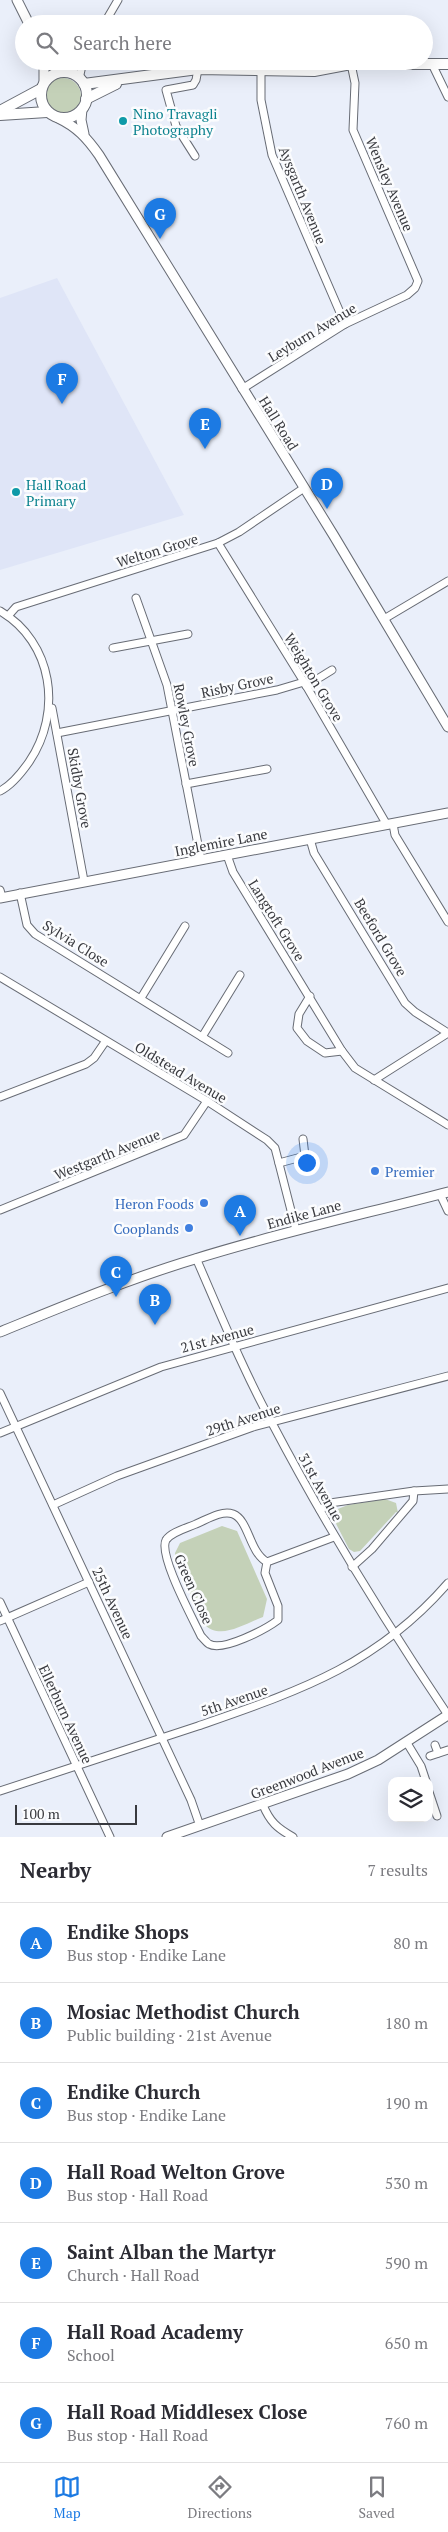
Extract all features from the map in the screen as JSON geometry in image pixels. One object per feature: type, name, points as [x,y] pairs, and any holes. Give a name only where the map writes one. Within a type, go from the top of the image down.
[{"type":"main road","points":[[433,64],[448,64]]},
{"type":"main road","points":[[0,110],[42,86],[52,76],[66,73],[81,81],[129,79],[164,72],[187,70]]},
{"type":"main road","points":[[0,115],[47,112],[58,118],[72,117],[84,104],[102,90],[129,79]]},
{"type":"main road","points":[[81,81],[84,104]]},
{"type":"main road","points":[[42,86],[41,101],[47,112]]},
{"type":"street","points":[[17,0],[24,15]]},
{"type":"street","points":[[109,15],[118,0]]},
{"type":"street","points":[[433,66],[448,97]]},
{"type":"street","points":[[42,86],[43,70]]},
{"type":"street","points":[[62,70],[66,73],[70,70]]},
{"type":"street","points":[[81,81],[82,70]]},
{"type":"street","points":[[196,156],[176,126],[166,90],[193,84],[196,80],[198,70]]},
{"type":"street","name":"Aysgarth Avenue","points":[[261,70],[261,100],[272,155],[345,324]]},
{"type":"street","name":"Wensley Avenue","points":[[352,70],[355,83],[353,130],[418,280]]},
{"type":"street","name":"Hall Road","points":[[84,104],[81,120],[84,134]]},
{"type":"street","name":"Hall Road","points":[[58,118],[74,126],[84,134],[304,488],[448,727]]},
{"type":"street","name":"Leyburn Avenue","points":[[242,389],[345,324],[407,295],[415,288],[418,280]]},
{"type":"street","name":"Welton Grove","points":[[8,616],[16,607],[218,543],[240,532],[304,488]]},
{"type":"street","name":"Weighton Grove","points":[[218,543],[448,922]]},
{"type":"street","points":[[384,619],[448,581]]},
{"type":"street","name":"Rowley Grove","points":[[136,598],[163,670],[200,860]]},
{"type":"street","name":"Skidby Grove","points":[[0,611],[28,635],[38,650],[44,666],[84,881]]},
{"type":"street","points":[[113,648],[188,634]]},
{"type":"street","name":"Risby Grove","points":[[57,733],[305,684],[332,670]]},
{"type":"street","points":[[0,791],[24,770],[38,748],[48,720],[50,700]]},
{"type":"street","points":[[186,784],[267,769]]},
{"type":"street","name":"Inglemire Lane","points":[[1,895],[20,894],[448,813]]},
{"type":"street","name":"Beeford Grove","points":[[310,839],[314,853],[405,1003],[415,1012],[448,1033]]},
{"type":"street","name":"Langtoft Grove","points":[[227,855],[233,872],[342,1051],[355,1068],[448,1125]]},
{"type":"street","name":"Sylvia Close","points":[[20,894],[27,925],[35,934],[228,1053]]},
{"type":"street","points":[[141,998],[185,926]]},
{"type":"street","name":"Oldstead Avenue","points":[[0,977],[105,1042],[207,1101],[267,1140],[275,1148],[296,1230]]},
{"type":"street","points":[[202,1037],[239,978],[245,985]]},
{"type":"street","points":[[310,996],[299,1014],[297,1028],[306,1041],[325,1054],[342,1051]]},
{"type":"street","points":[[374,1080],[448,1033]]},
{"type":"street","points":[[0,1097],[86,1064],[94,1058],[105,1042]]},
{"type":"street","name":"Westgarth Avenue","points":[[0,1210],[184,1135],[207,1101]]},
{"type":"street","points":[[279,1163],[305,1156],[303,1139]]},
{"type":"street","points":[[444,1193],[448,1211]]},
{"type":"street","name":"Endike Lane","points":[[0,1332],[117,1284],[196,1258],[296,1230],[444,1193]]},
{"type":"street","name":"31st Avenue","points":[[196,1258],[271,1422],[334,1537],[395,1636],[448,1715]]},
{"type":"street","name":"21st Avenue","points":[[0,1433],[161,1366],[448,1288]]},
{"type":"street","name":"29th Avenue","points":[[53,1505],[116,1476],[271,1422],[448,1376]]},
{"type":"street","name":"25th Avenue","points":[[0,1393],[191,1800],[200,1826]]},
{"type":"street","points":[[320,1510],[330,1503],[414,1491],[448,1489]]},
{"type":"street","points":[[352,1566],[372,1549],[413,1501],[414,1491]]},
{"type":"street","name":"Green Close","points":[[219,1514],[232,1514],[242,1522],[258,1557],[267,1562],[265,1574],[278,1606],[278,1620],[266,1629],[221,1646],[210,1645],[201,1636],[166,1558],[165,1543],[167,1538],[177,1532],[219,1514]]},
{"type":"street","points":[[267,1562],[334,1537]]},
{"type":"street","points":[[0,1621],[89,1582]]},
{"type":"street","name":"5th Avenue","points":[[0,1791],[294,1693],[349,1665],[395,1636],[448,1583]]},
{"type":"street","name":"Ellerburn Avenue","points":[[0,1602],[110,1837]]},
{"type":"street","name":"Greenwood Avenue","points":[[167,1837],[348,1774],[407,1743],[448,1715]]},
{"type":"street","points":[[407,1743],[421,1766],[425,1777]]},
{"type":"street","points":[[435,1746],[438,1753]]},
{"type":"street","points":[[430,1756],[448,1750]]},
{"type":"street","points":[[433,1803],[438,1816]]},
{"type":"street","points":[[263,1805],[270,1821],[278,1829],[293,1837]]},
{"type":"shaded area","points":[[57,278],[184,515],[0,570],[0,298]]},
{"type":"green space","points":[[63,78],[70,79],[76,83],[80,89],[80,103],[76,109],[70,113],[63,114],[56,113],[50,109],[46,103],[45,96],[46,89],[50,83],[56,79]]},
{"type":"green space","points":[[385,1499],[396,1503],[398,1513],[396,1512],[360,1551],[354,1552],[349,1549],[330,1512],[348,1505]]},
{"type":"green space","points":[[222,1526],[237,1531],[267,1599],[263,1617],[232,1630],[217,1631],[210,1629],[204,1624],[175,1561],[175,1553],[180,1543]]},
{"type":"place","name":"Nino Travagli Photography","points":[[123,121]]},
{"type":"place","name":"Hall Road Middlesex Close","points":[[160,239]]},
{"type":"place","name":"Hall Road Academy","points":[[62,404]]},
{"type":"place","name":"Saint Alban the Martyr","points":[[205,449]]},
{"type":"place","name":"Hall Road Primary","points":[[16,492]]},
{"type":"place","name":"Hall Road Welton Grove","points":[[327,509]]},
{"type":"place","name":"Premier","points":[[375,1171]]},
{"type":"place","name":"Heron Foods","points":[[204,1203]]},
{"type":"place","name":"Cooplands","points":[[189,1228]]},
{"type":"place","name":"Endike Shops","points":[[240,1236]]},
{"type":"place","name":"Endike Church","points":[[116,1297]]},
{"type":"place","name":"Mosiac Methodist Church","points":[[155,1325]]}]
